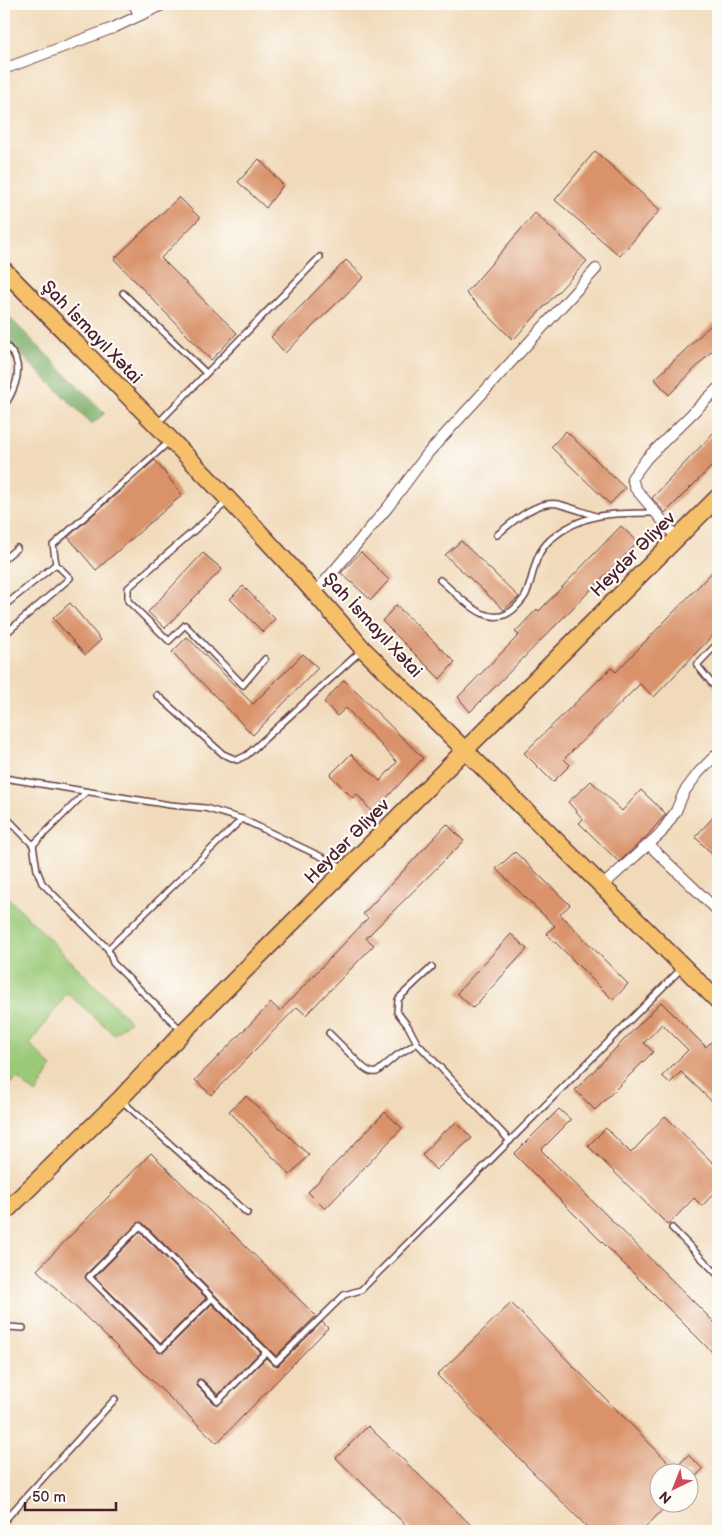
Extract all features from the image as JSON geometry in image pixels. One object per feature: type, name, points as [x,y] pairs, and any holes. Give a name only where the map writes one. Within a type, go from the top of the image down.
[{"type":"main road","name":"Şah İsmayıl Xətai","points":[[4,270],[229,500],[316,592],[363,649],[718,1001]]},
{"type":"main road","name":"Heydər Əliyev","points":[[4,1213],[120,1099],[183,1032],[718,497]]},
{"type":"street","points":[[134,4],[139,15]]},
{"type":"street","points":[[4,69],[113,28],[164,4]]},
{"type":"street","points":[[316,592],[388,507],[428,453],[596,269]]},
{"type":"street","points":[[677,538],[635,488],[632,478],[647,458],[718,388]]},
{"type":"street","points":[[602,886],[661,834],[676,811],[684,792],[699,772],[718,753]]},
{"type":"street","points":[[649,845],[718,911]]},
{"type":"lane","points":[[156,425],[320,258]]},
{"type":"lane","points":[[123,293],[206,373]]},
{"type":"lane","points":[[4,343],[16,358],[19,374],[9,399],[4,406]]},
{"type":"lane","points":[[4,635],[70,578],[56,564],[53,545],[171,441]]},
{"type":"lane","points":[[229,500],[128,588],[128,601],[169,641],[185,625],[243,685],[265,659]]},
{"type":"lane","points":[[496,535],[518,517],[540,506],[556,504],[596,516]]},
{"type":"lane","points":[[440,580],[480,613],[489,617],[504,616],[522,601],[527,593],[535,562],[546,546],[568,527],[584,519],[612,513],[656,513]]},
{"type":"lane","points":[[4,559],[17,548]]},
{"type":"lane","points":[[4,606],[56,564]]},
{"type":"lane","points":[[718,643],[697,665],[718,691]]},
{"type":"lane","points":[[157,695],[223,754],[237,760],[247,755],[363,649]]},
{"type":"lane","points":[[4,778],[170,805],[205,808],[242,819],[347,869]]},
{"type":"lane","points":[[33,845],[86,792]]},
{"type":"lane","points":[[4,815],[33,845],[37,870],[42,883],[108,949],[113,963],[183,1032]]},
{"type":"lane","points":[[108,949],[242,819]]},
{"type":"lane","points":[[212,1298],[161,1348],[89,1277],[140,1226],[212,1298],[266,1352],[276,1362],[344,1295],[361,1290],[684,966]]},
{"type":"lane","points":[[432,967],[401,996],[397,1004],[397,1012],[408,1026],[417,1043],[510,1141]]},
{"type":"lane","points":[[330,1033],[369,1072],[377,1072],[396,1056],[417,1043]]},
{"type":"lane","points":[[120,1099],[247,1213]]},
{"type":"lane","points":[[672,1228],[718,1275]]},
{"type":"lane","points":[[4,1325],[22,1328]]},
{"type":"lane","points":[[200,1383],[218,1401],[266,1352]]},
{"type":"lane","points":[[4,1521],[115,1399]]},
{"type":"green space","points":[[4,312],[105,413],[92,424],[4,338]]},
{"type":"green space","points":[[4,893],[130,1021],[114,1034],[67,993],[30,1044],[52,1067],[36,1094],[17,1078],[4,1089]]},
{"type":"building","points":[[595,151],[660,210],[620,256],[555,200]]},
{"type":"building","points":[[259,159],[283,185],[266,208],[238,182]]},
{"type":"building","points":[[179,197],[200,218],[161,258],[237,333],[211,360],[114,259]]},
{"type":"building","points":[[535,213],[587,261],[513,340],[466,293]]},
{"type":"building","points":[[346,260],[364,277],[285,353],[271,337]]},
{"type":"building","points":[[713,323],[718,327],[718,345],[669,395],[655,379]]},
{"type":"building","points":[[718,428],[718,460],[665,513],[652,498]]},
{"type":"building","points":[[566,431],[625,488],[610,504],[551,447]]},
{"type":"building","points":[[155,460],[182,495],[96,570],[68,537]]},
{"type":"building","points":[[621,526],[638,542],[470,712],[458,697],[519,635],[515,632],[537,609],[539,611]]},
{"type":"building","points":[[461,541],[519,597],[504,610],[445,555]]},
{"type":"building","points":[[361,552],[389,580],[371,600],[341,573]]},
{"type":"building","points":[[203,553],[222,569],[165,628],[148,612]]},
{"type":"building","points":[[718,566],[718,630],[654,697],[640,684],[564,759],[570,765],[553,782],[524,753],[611,668],[616,672]]},
{"type":"building","points":[[243,586],[275,619],[263,632],[230,599]]},
{"type":"building","points":[[70,603],[101,640],[85,655],[53,618]]},
{"type":"building","points":[[396,605],[455,662],[440,679],[382,621]]},
{"type":"building","points":[[187,637],[253,704],[303,654],[318,668],[253,735],[172,652]]},
{"type":"building","points":[[344,680],[423,758],[373,813],[357,794],[353,798],[330,775],[351,754],[380,781],[397,762],[346,708],[337,716],[324,702]]},
{"type":"building","points":[[591,781],[622,811],[641,790],[666,814],[648,835],[619,862],[579,823],[583,819],[568,802]]},
{"type":"building","points":[[718,812],[718,860],[695,837]]},
{"type":"building","points":[[447,824],[464,841],[366,938],[374,945],[306,1015],[297,1007],[211,1095],[195,1080],[271,1003],[280,1011],[368,918],[363,914]]},
{"type":"building","points":[[515,852],[570,905],[560,914],[628,984],[613,1000],[546,933],[555,926],[496,869]]},
{"type":"building","points":[[511,934],[527,949],[473,1008],[457,993]]},
{"type":"building","points":[[661,1002],[706,1047],[712,1041],[718,1048],[718,1107],[681,1072],[670,1083],[662,1076],[688,1050],[662,1024],[644,1043],[653,1052],[595,1110],[575,1090]]},
{"type":"building","points":[[246,1096],[309,1155],[290,1175],[229,1111]]},
{"type":"building","points":[[559,1109],[571,1120],[541,1150],[718,1326],[718,1358],[514,1154]]},
{"type":"building","points":[[385,1112],[402,1128],[325,1209],[308,1192]]},
{"type":"building","points":[[665,1116],[718,1168],[718,1189],[702,1206],[694,1198],[668,1225],[588,1146],[606,1128],[631,1153]]},
{"type":"building","points":[[456,1122],[472,1138],[436,1170],[422,1155],[444,1131]]},
{"type":"building","points":[[151,1153],[316,1316],[276,1356],[143,1223],[139,1222],[86,1274],[85,1278],[158,1352],[164,1352],[212,1304],[260,1352],[218,1395],[203,1380],[197,1380],[197,1386],[215,1404],[219,1405],[266,1358],[273,1365],[278,1366],[322,1322],[328,1328],[217,1443],[37,1270]]},
{"type":"building","points":[[140,1232],[206,1298],[161,1343],[95,1277]]},
{"type":"building","points":[[511,1303],[668,1462],[650,1462],[650,1512],[660,1512],[642,1531],[591,1531],[437,1375]]},
{"type":"building","points":[[368,1426],[472,1526],[467,1531],[412,1531],[336,1458]]},
{"type":"building","points":[[688,1455],[696,1462],[682,1462]]}]
